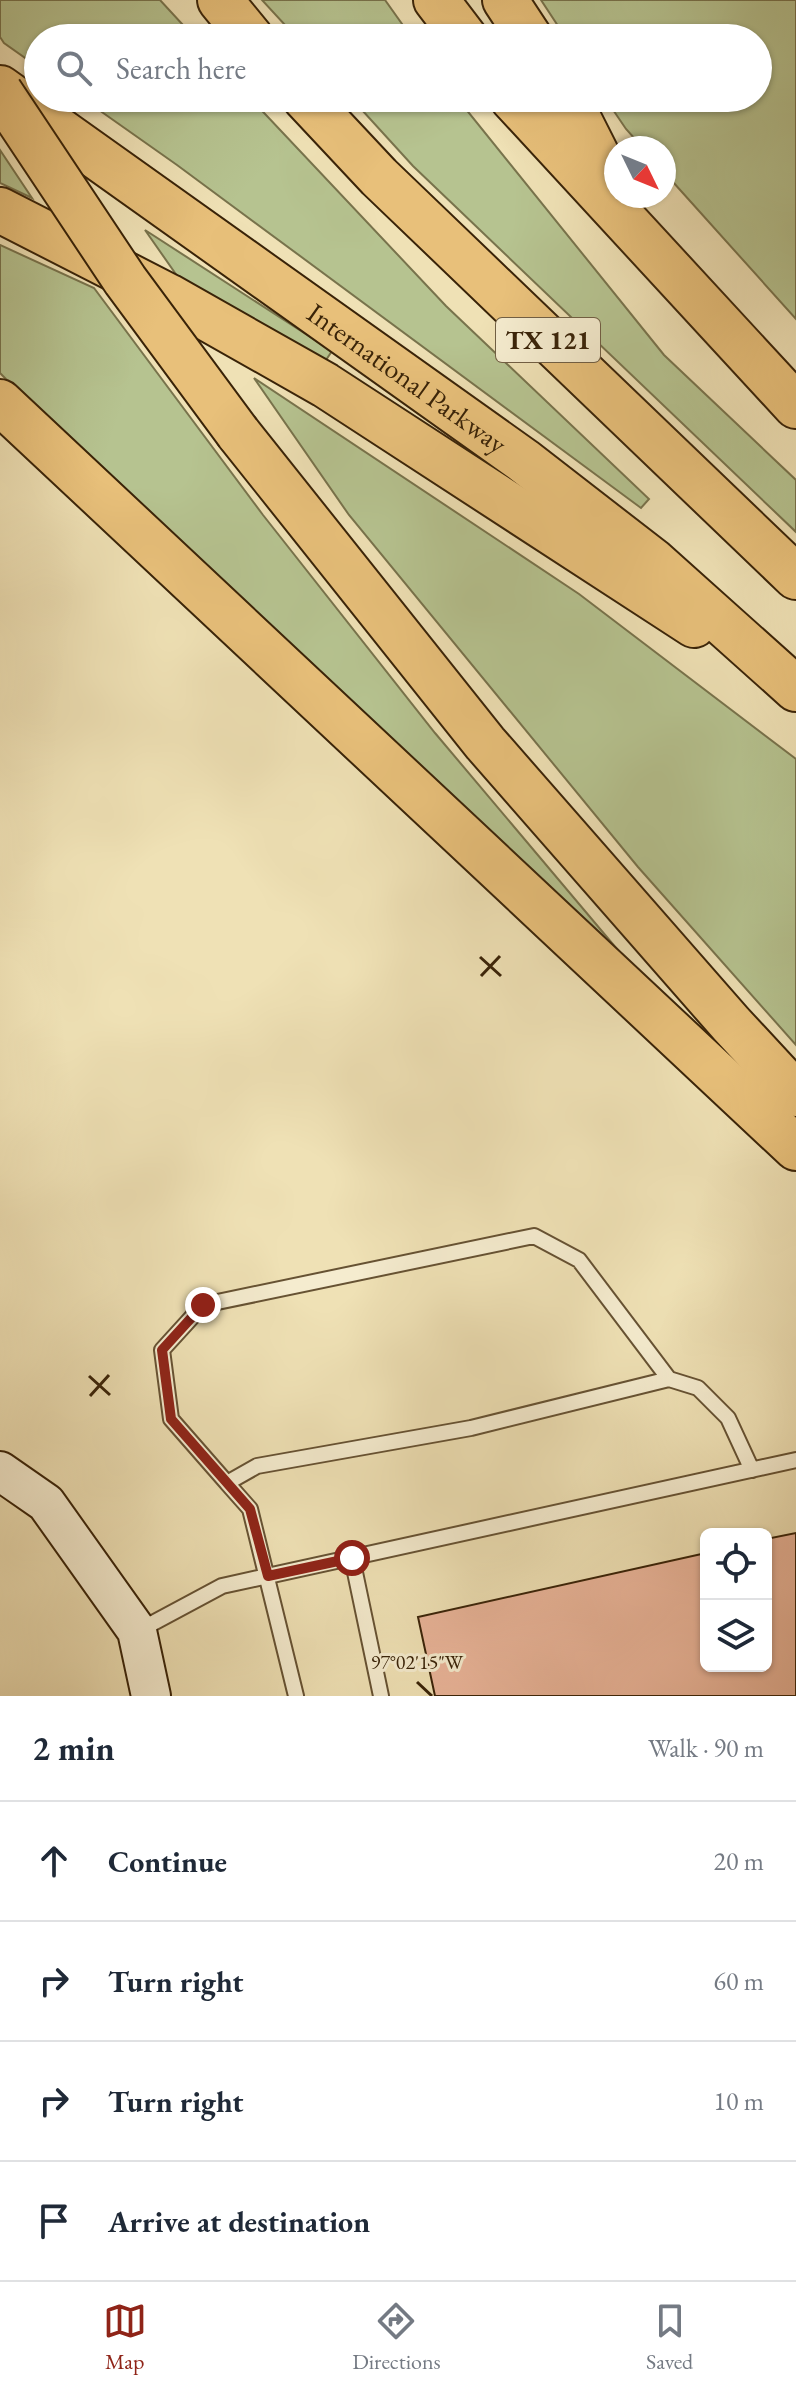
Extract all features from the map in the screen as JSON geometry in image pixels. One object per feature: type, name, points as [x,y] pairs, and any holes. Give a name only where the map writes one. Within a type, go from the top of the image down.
[{"type":"highway","points":[[220,0],[240,24]]},
{"type":"highway","points":[[436,0],[454,24]]},
{"type":"highway","points":[[505,0],[521,24]]},
{"type":"highway","points":[[0,90],[125,280],[238,433],[485,743],[796,1094]]},
{"type":"highway","name":"International Parkway","points":[[0,90],[24,107]]},
{"type":"highway","name":"International Parkway","points":[[31,112],[524,461],[653,561],[794,687]]},
{"type":"highway","name":"TX 121","points":[[318,112],[379,177],[796,577]]},
{"type":"highway","points":[[525,112],[796,406]]},
{"type":"highway","points":[[575,112],[604,169]]},
{"type":"highway","points":[[623,208],[637,236]]},
{"type":"highway","points":[[0,210],[168,296],[325,385],[499,496],[633,587],[794,687]]},
{"type":"highway","points":[[0,402],[796,1148]]},
{"type":"street","points":[[0,1471],[46,1503],[137,1631],[151,1696]]},
{"type":"lane","points":[[296,1696],[250,1509],[171,1419],[162,1350],[203,1305],[534,1236],[579,1260],[669,1379]]},
{"type":"lane","points":[[227,1483],[257,1466],[471,1428],[669,1379],[698,1388],[728,1418],[752,1470]]},
{"type":"lane","points":[[137,1631],[222,1586],[796,1460]]},
{"type":"lane","points":[[352,1558],[381,1696]]},
{"type":"green space","points":[[0,0],[160,0],[182,24],[24,24],[24,57],[0,37]]},
{"type":"green space","points":[[262,0],[385,0],[402,24],[284,24]]},
{"type":"green space","points":[[541,0],[796,0],[796,319],[676,185],[676,136],[632,136],[614,112],[772,112],[772,24],[557,24]]},
{"type":"green space","points":[[102,112],[263,112],[446,306],[649,499],[641,508]]},
{"type":"green space","points":[[364,112],[468,112],[664,355],[796,480],[796,532],[413,166]]},
{"type":"green space","points":[[0,150],[32,198],[0,183]]},
{"type":"green space","points":[[145,230],[332,351],[324,363],[187,290]]},
{"type":"green space","points":[[0,245],[94,288],[263,515],[435,733],[649,987],[145,519],[0,373]]},
{"type":"green space","points":[[254,378],[579,594],[796,759],[796,1045],[638,867],[349,515]]},
{"type":"building","points":[[796,1533],[796,1696],[435,1696],[418,1617],[700,1554],[700,1672],[772,1672],[772,1538]]},
{"type":"route","points":[[203,1305],[162,1350],[171,1419],[250,1509],[268,1576],[352,1558]]}]
